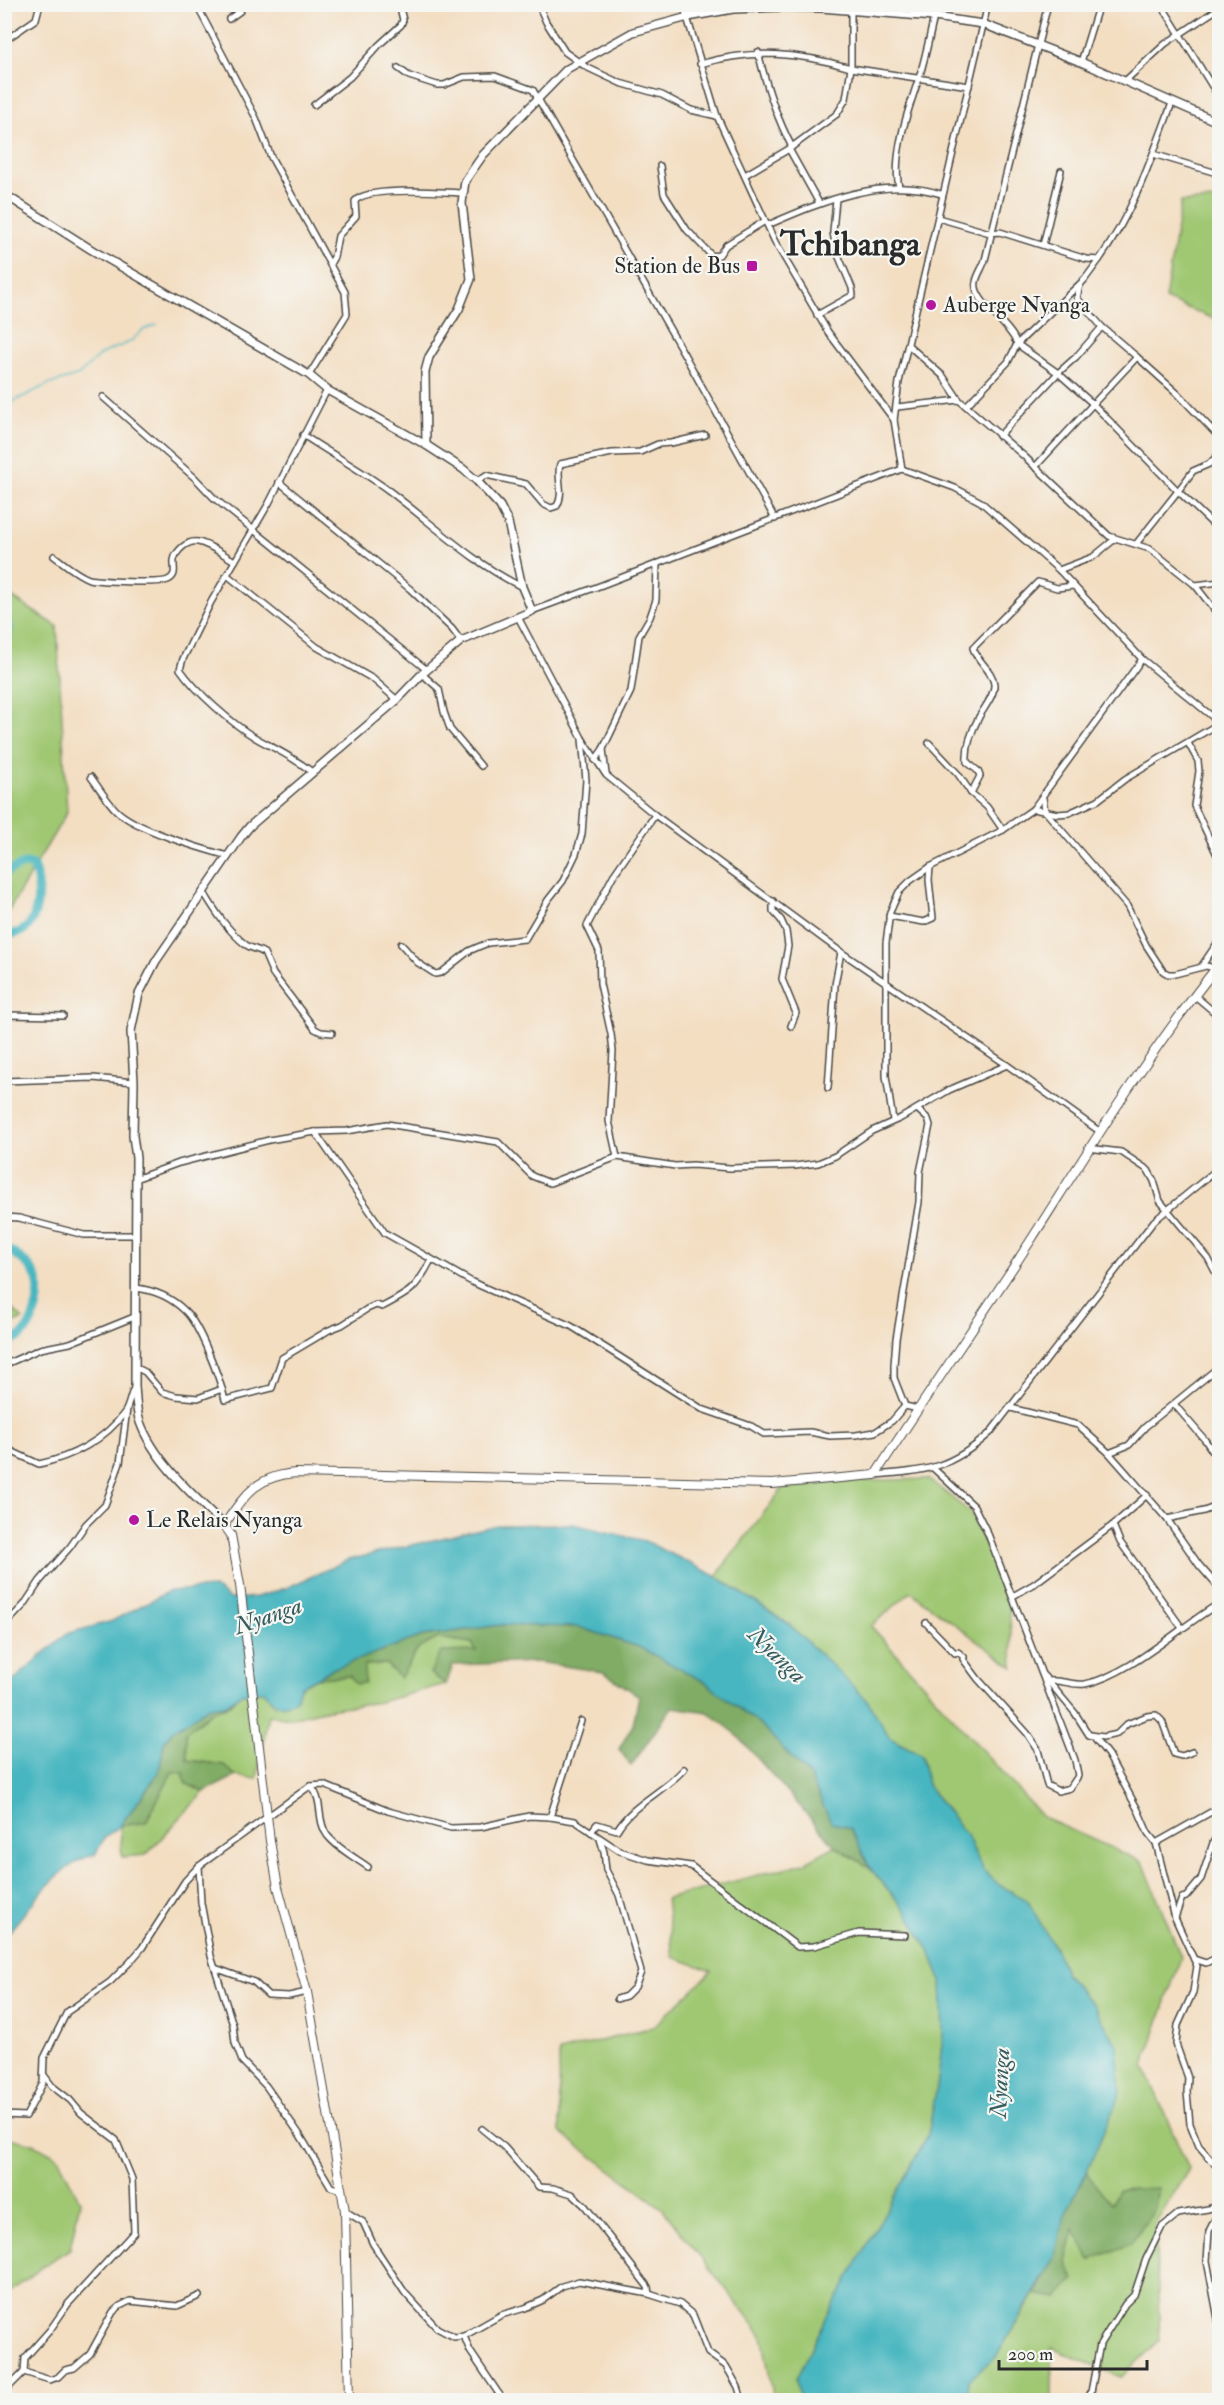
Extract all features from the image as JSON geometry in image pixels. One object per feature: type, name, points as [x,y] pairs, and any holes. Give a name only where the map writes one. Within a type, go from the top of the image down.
[{"type":"highway","points":[[349,2400],[345,2211],[307,1992],[278,1887],[267,1815],[240,1585],[231,1535],[224,1525],[252,1488],[269,1478],[296,1473],[772,1484],[875,1475],[1099,1131],[1217,965]]},
{"type":"main road","points":[[426,446],[425,372],[429,357],[459,309],[471,279],[462,193],[470,172],[483,155],[539,97],[578,62],[633,32],[688,17],[733,9],[780,7],[851,11],[872,8],[983,24],[1081,62],[1220,123]]},
{"type":"main road","points":[[4,194],[92,250],[309,375],[327,390],[463,469],[500,506],[508,522],[522,587],[532,610],[461,641],[424,672],[398,700],[250,826],[156,961],[139,994],[130,1031],[134,1082],[135,1386],[139,1420],[149,1443],[192,1494],[224,1525]]},
{"type":"street","points":[[4,41],[36,19],[40,4]]},
{"type":"street","points":[[196,4],[251,108],[272,157],[345,292],[347,314],[309,375]]},
{"type":"street","points":[[230,19],[240,11],[244,4]]},
{"type":"street","points":[[314,105],[344,82],[401,25],[403,18],[399,4]]},
{"type":"street","points":[[423,4],[431,4]]},
{"type":"street","points":[[538,4],[546,22],[565,52],[578,62],[620,83],[662,95],[691,110],[717,116]]},
{"type":"street","points":[[683,4],[717,116],[775,242],[817,315],[894,420]]},
{"type":"street","points":[[902,469],[894,420],[899,382],[938,218],[941,194],[988,4]]},
{"type":"street","points":[[1048,4],[985,260],[976,281],[976,291],[982,301],[1013,333],[1017,344],[1058,373],[1093,404],[1220,531]]},
{"type":"street","points":[[1081,62],[1100,4]]},
{"type":"street","points":[[1159,4],[1220,99]]},
{"type":"street","points":[[1125,81],[1151,55],[1215,7],[1220,16]]},
{"type":"street","points":[[745,175],[790,148],[837,114],[846,99],[851,68],[851,11]]},
{"type":"street","points":[[898,187],[898,160],[911,98],[919,80],[934,17]]},
{"type":"street","points":[[700,64],[730,56],[758,52],[777,53],[851,68],[969,87]]},
{"type":"street","points":[[758,52],[781,126],[819,203]]},
{"type":"street","points":[[398,68],[409,76],[436,85],[444,85],[464,78],[495,76],[533,90],[539,97],[775,519]]},
{"type":"street","points":[[1172,103],[1153,154],[1117,233],[1080,285],[1077,298],[1102,327],[1177,393],[1220,438]]},
{"type":"street","points":[[1153,154],[1220,174]]},
{"type":"street","points":[[660,166],[664,194],[687,230],[712,256],[719,255],[726,245],[767,223],[819,203],[898,187],[927,189],[941,194]]},
{"type":"street","points":[[1042,245],[1060,171]]},
{"type":"street","points":[[330,264],[334,257],[338,236],[356,216],[355,204],[359,196],[378,191],[462,193]]},
{"type":"street","points":[[817,315],[853,295],[851,284],[836,250],[833,232],[836,199]]},
{"type":"street","points":[[938,218],[990,233],[1000,232],[1086,259],[1099,260]]},
{"type":"street","points":[[966,406],[1008,362],[1017,344],[1085,279]]},
{"type":"street","points":[[999,436],[1102,327]]},
{"type":"street","points":[[908,345],[944,376],[959,400],[1101,529],[1115,539],[1150,549],[1195,585],[1220,616]]},
{"type":"street","points":[[1035,467],[1137,357]]},
{"type":"street","points":[[312,772],[300,762],[253,736],[191,685],[180,669],[195,634],[235,561],[255,530],[327,390]]},
{"type":"street","points":[[103,397],[195,478],[214,498],[424,672],[439,688],[450,729],[481,766]]},
{"type":"street","points":[[897,407],[959,400]]},
{"type":"street","points":[[303,435],[368,476],[475,558],[506,580],[522,587]]},
{"type":"street","points":[[477,481],[486,475],[526,484],[543,504],[551,508],[558,506],[562,497],[560,464],[612,453],[640,452],[658,444],[705,435]]},
{"type":"street","points":[[1136,544],[1193,471],[1209,464],[1220,453]]},
{"type":"street","points":[[532,610],[902,469],[955,488],[981,502],[1059,570],[1142,660],[1219,723],[1188,744],[1125,779],[1098,800],[1069,813],[1056,822]]},
{"type":"street","points":[[279,482],[410,589],[452,629],[461,641]]},
{"type":"street","points":[[1059,570],[1093,557],[1115,539]]},
{"type":"street","points":[[54,556],[90,579],[146,582],[161,582],[173,576],[176,568],[175,558],[181,547],[188,543],[198,542],[235,561]]},
{"type":"street","points":[[595,760],[603,749],[633,686],[639,636],[650,617],[656,600],[657,564]]},
{"type":"street","points":[[227,575],[262,601],[317,648],[373,679],[398,700]]},
{"type":"street","points":[[971,793],[980,776],[978,771],[967,762],[966,750],[977,720],[994,689],[994,680],[975,657],[974,648],[1038,582],[1057,588],[1073,586]]},
{"type":"street","points":[[1195,585],[1220,582]]},
{"type":"street","points":[[518,616],[582,738],[606,775],[655,815],[841,952],[1099,1131]]},
{"type":"street","points":[[893,1120],[886,1076],[886,943],[889,916],[899,892],[910,880],[930,867],[1003,830],[1033,809],[1142,660]]},
{"type":"street","points":[[401,944],[418,963],[435,974],[441,974],[469,951],[478,947],[488,943],[519,941],[529,936],[548,900],[563,881],[579,844],[586,780],[582,738]]},
{"type":"street","points":[[929,744],[958,774],[971,793],[987,807],[1003,830]]},
{"type":"street","points":[[1188,744],[1198,761],[1199,771],[1194,806],[1220,861]]},
{"type":"street","points":[[603,749],[606,775]]},
{"type":"street","points":[[91,777],[117,812],[132,822],[193,847],[228,856]]},
{"type":"street","points":[[1043,798],[1045,811],[1127,906],[1146,945],[1163,971],[1175,974],[1217,965]]},
{"type":"street","points":[[1033,809],[1058,814],[1069,813]]},
{"type":"street","points":[[616,1157],[609,1121],[613,1051],[611,1034],[600,984],[599,951],[587,926],[613,876],[655,815]]},
{"type":"street","points":[[889,916],[924,922],[933,918],[930,867]]},
{"type":"street","points":[[203,891],[217,914],[235,936],[249,947],[264,953],[273,974],[315,1029],[332,1033]]},
{"type":"street","points":[[773,901],[773,911],[781,920],[786,931],[788,946],[782,979],[796,1012],[791,1026]]},
{"type":"street","points":[[1201,968],[1220,939]]},
{"type":"street","points":[[828,1088],[835,984],[841,952]]},
{"type":"street","points":[[1194,995],[1220,1017]]},
{"type":"street","points":[[4,1015],[63,1016]]},
{"type":"street","points":[[135,1179],[179,1163],[269,1140],[387,1124],[498,1142],[532,1176],[550,1183],[616,1157],[675,1166],[730,1168],[809,1165],[835,1156],[893,1120],[964,1082],[1007,1065]]},
{"type":"street","points":[[4,1081],[93,1078],[134,1082]]},
{"type":"street","points":[[905,1406],[894,1378],[896,1339],[919,1202],[920,1172],[930,1125],[928,1119],[917,1109]]},
{"type":"street","points":[[315,1132],[386,1233],[472,1282],[571,1326],[702,1409],[751,1426],[764,1434],[810,1432],[830,1436],[875,1432],[892,1421],[905,1406]]},
{"type":"street","points":[[1088,1148],[1121,1152],[1148,1170],[1160,1201],[1208,1258],[1220,1281]]},
{"type":"street","points":[[875,1475],[920,1472],[963,1455],[976,1446],[1011,1408],[1154,1221],[1220,1167]]},
{"type":"street","points":[[4,1217],[60,1227],[84,1235],[135,1235]]},
{"type":"street","points":[[135,1288],[153,1290],[186,1312],[202,1340],[225,1400],[272,1388],[282,1358],[367,1309],[376,1305],[382,1307],[408,1293],[420,1282],[431,1260]]},
{"type":"street","points":[[4,1365],[40,1349],[70,1343],[134,1317]]},
{"type":"street","points":[[1109,1453],[1129,1445],[1145,1427],[1220,1365]]},
{"type":"street","points":[[135,1366],[145,1372],[162,1392],[176,1396],[198,1398],[222,1389]]},
{"type":"street","points":[[4,1626],[24,1605],[40,1581],[70,1547],[86,1524],[105,1505],[120,1463],[129,1395],[135,1386]]},
{"type":"street","points":[[1174,1404],[1205,1440],[1220,1463]]},
{"type":"street","points":[[905,1406],[918,1409]]},
{"type":"street","points":[[1011,1408],[1078,1425],[1109,1453],[1147,1495],[1199,1565],[1220,1589]]},
{"type":"street","points":[[4,1445],[13,1452],[39,1464],[54,1461],[72,1455],[98,1439],[127,1409]]},
{"type":"street","points":[[926,1623],[955,1653],[958,1652],[964,1657],[963,1659],[978,1679],[1027,1733],[1038,1750],[1047,1785],[1053,1790],[1070,1788],[1076,1781],[1078,1769],[981,1518],[966,1498],[944,1480],[933,1467]]},
{"type":"street","points":[[1012,1596],[1034,1584],[1113,1525],[1147,1495]]},
{"type":"street","points":[[1167,1519],[1220,1505]]},
{"type":"street","points":[[1113,1525],[1120,1542],[1182,1628]]},
{"type":"street","points":[[1049,1681],[1082,1684],[1095,1681],[1132,1664],[1220,1603]]},
{"type":"street","points":[[1041,1673],[1075,1713],[1089,1735],[1108,1755],[1148,1833],[1156,1843],[1175,1918],[1197,1966],[1196,1984],[1178,2025],[1176,2044],[1188,2078],[1189,2113],[1195,2138],[1220,2170]]},
{"type":"street","points":[[1089,1735],[1103,1737],[1117,1734],[1127,1724],[1156,1715],[1162,1721],[1174,1754],[1182,1756],[1192,1752]]},
{"type":"street","points":[[550,1817],[581,1721]]},
{"type":"street","points":[[591,1832],[597,1824],[617,1830],[625,1816],[662,1791],[684,1769]]},
{"type":"street","points":[[4,2115],[26,2116],[40,2092],[44,2075],[44,2058],[67,2012],[110,1982],[130,1962],[142,1948],[185,1881],[199,1866],[310,1786],[324,1785],[388,1811],[451,1827],[472,1828],[530,1816],[575,1821],[620,1851],[648,1860],[691,1866],[798,1947],[814,1946],[859,1933],[905,1935]]},
{"type":"street","points":[[310,1786],[316,1793],[327,1835],[368,1867]]},
{"type":"street","points":[[1156,1843],[1212,1812]]},
{"type":"street","points":[[1175,1918],[1182,1898],[1186,1897],[1202,1879],[1213,1843],[1220,1830]]},
{"type":"street","points":[[600,1838],[606,1870],[619,1895],[641,1972],[634,1987],[626,1996],[617,1999]]},
{"type":"street","points":[[199,1866],[201,1904],[215,1968],[233,2025],[234,2043],[242,2061],[267,2086],[331,2187],[341,2190]]},
{"type":"street","points":[[185,1881],[201,1881]]},
{"type":"street","points":[[1194,1959],[1206,1963],[1220,1956]]},
{"type":"street","points":[[215,1968],[254,1982],[268,1995],[289,1996],[307,1992]]},
{"type":"street","points":[[4,2392],[24,2372],[25,2358],[50,2330],[61,2312],[93,2274],[134,2232],[132,2179],[116,2140],[81,2113],[70,2100],[52,2086],[44,2075]]},
{"type":"street","points":[[482,2129],[504,2146],[539,2187],[572,2193],[585,2206],[648,2287],[649,2294]]},
{"type":"street","points":[[1087,2400],[1091,2392],[1100,2344],[1125,2304],[1134,2295],[1146,2259],[1162,2227],[1178,2214],[1208,2209],[1220,2204]]},
{"type":"street","points":[[1220,2209],[1209,2231],[1207,2261],[1220,2330]]},
{"type":"street","points":[[345,2211],[363,2222],[373,2244],[405,2293],[437,2328],[454,2337],[464,2336],[501,2315],[525,2308],[543,2300],[562,2286],[579,2281],[649,2294],[680,2304],[693,2315],[708,2352],[726,2366],[738,2387],[742,2400]]},
{"type":"street","points":[[24,2372],[50,2380],[58,2377],[65,2370],[74,2368],[90,2354],[107,2320],[124,2303],[130,2301],[177,2306],[199,2296]]},
{"type":"street","points":[[464,2336],[470,2351],[502,2398],[492,2400]]},
{"type":"street","points":[[4,2380],[11,2384]]},
{"type":"green space","points":[[1220,200],[1219,321],[1165,299],[1181,202]]},
{"type":"green space","points":[[5,593],[57,626],[67,812],[5,917]]},
{"type":"green space","points":[[4,1301],[23,1319],[4,1327]]},
{"type":"green space","points":[[929,1479],[971,1513],[1009,1601],[1013,1667],[911,1592],[871,1626],[1042,1817],[1143,1862],[1181,1957],[1144,2066],[1189,2169],[1155,2224],[1160,2340],[1121,2377],[1052,2348],[1052,2400],[967,2400],[969,2380],[996,2357],[1035,2294],[1058,2298],[1074,2228],[1091,2260],[1111,2204],[1086,2173],[1121,2092],[1094,2006],[1066,1975],[1056,1950],[1027,1900],[999,1885],[983,1870],[967,1836],[927,1785],[922,1755],[890,1738],[867,1700],[790,1625],[716,1576],[782,1489],[844,1481]]},
{"type":"green space","points":[[501,1625],[579,1627],[639,1647],[705,1682],[763,1727],[810,1777],[831,1822],[850,1828],[870,1868],[835,1846],[735,1733],[708,1712],[672,1707],[631,1766],[619,1749],[633,1725],[639,1696],[603,1672],[537,1662],[453,1665],[446,1684],[430,1673],[441,1652],[476,1651],[472,1643],[438,1638],[418,1649],[400,1678],[386,1664],[364,1665],[365,1683],[356,1684],[350,1676],[315,1678],[332,1669],[422,1636]]},
{"type":"green space","points":[[438,1638],[472,1643],[476,1651],[430,1673],[446,1684],[380,1702],[328,1709],[291,1718],[268,1715],[257,1779],[236,1776],[224,1765],[187,1760],[186,1732],[213,1711],[226,1707],[242,1694],[263,1691],[275,1705],[296,1700],[300,1687],[315,1678],[350,1676],[363,1665],[386,1664],[400,1677],[418,1649]]},
{"type":"green space","points":[[242,1694],[226,1707],[213,1711],[186,1732],[187,1760],[224,1765],[236,1776],[204,1792],[185,1783],[184,1773],[172,1772],[146,1822],[120,1826],[159,1773],[164,1742],[172,1731],[209,1707],[225,1705]]},
{"type":"green space","points":[[172,1772],[184,1773],[185,1783],[204,1792],[146,1855],[122,1857],[120,1826],[146,1822]]},
{"type":"green space","points":[[835,1846],[870,1868],[907,1912],[932,1956],[941,1980],[943,2034],[938,2081],[928,2135],[828,2315],[796,2379],[800,2400],[774,2400],[762,2335],[663,2209],[560,2132],[559,2052],[653,2027],[712,1971],[673,1957],[666,1899],[804,1863]]},
{"type":"green space","points":[[5,2137],[34,2144],[58,2157],[80,2201],[70,2249],[50,2261],[5,2296]]},
{"type":"green space","points":[[1086,2173],[1111,2203],[1118,2190],[1158,2188],[1155,2209],[1131,2244],[1090,2260],[1074,2229],[1066,2260],[1074,2279],[1058,2298],[1035,2294],[1054,2259],[1065,2215]]},
{"type":"water","name":"Nyanga","points":[[573,1524],[645,1541],[716,1576],[790,1625],[867,1700],[890,1738],[922,1755],[927,1785],[967,1836],[983,1870],[999,1885],[1027,1900],[1056,1950],[1066,1975],[1094,2006],[1117,2045],[1121,2092],[1065,2215],[1054,2259],[996,2357],[969,2380],[967,2400],[800,2400],[796,2379],[828,2315],[928,2135],[938,2081],[943,2034],[941,1980],[932,1956],[907,1912],[870,1868],[850,1828],[831,1822],[810,1777],[763,1727],[705,1682],[639,1647],[579,1627],[501,1625],[422,1636],[332,1669],[300,1687],[296,1700],[290,1703],[278,1704],[263,1691],[242,1694],[225,1705],[209,1707],[172,1731],[164,1742],[159,1772],[120,1826],[105,1837],[95,1855],[82,1859],[57,1877],[5,1937],[5,1688],[66,1634],[112,1621],[169,1591],[214,1588],[230,1599],[256,1597],[286,1588],[348,1560],[497,1525]]},
{"type":"waterway","points":[[4,416],[12,402],[47,385],[79,375],[101,354],[130,342],[143,330],[157,325]]},
{"type":"waterway","points":[[4,619],[8,628],[4,644]]},
{"type":"waterway","points":[[4,873],[24,864],[32,865],[38,890],[36,910],[28,926],[20,932],[4,937]]},
{"type":"waterway","points":[[4,1248],[28,1265],[34,1273],[39,1288],[36,1307],[29,1326],[18,1338],[4,1342]]},
{"type":"place","name":"Station de Bus","points":[[752,266]]},
{"type":"place","name":"Auberge Nyanga","points":[[931,305]]},
{"type":"place","name":"Le Relais Nyanga","points":[[134,1520]]},
{"type":"district","name":"Tchibanga","points":[[850,244]]}]
